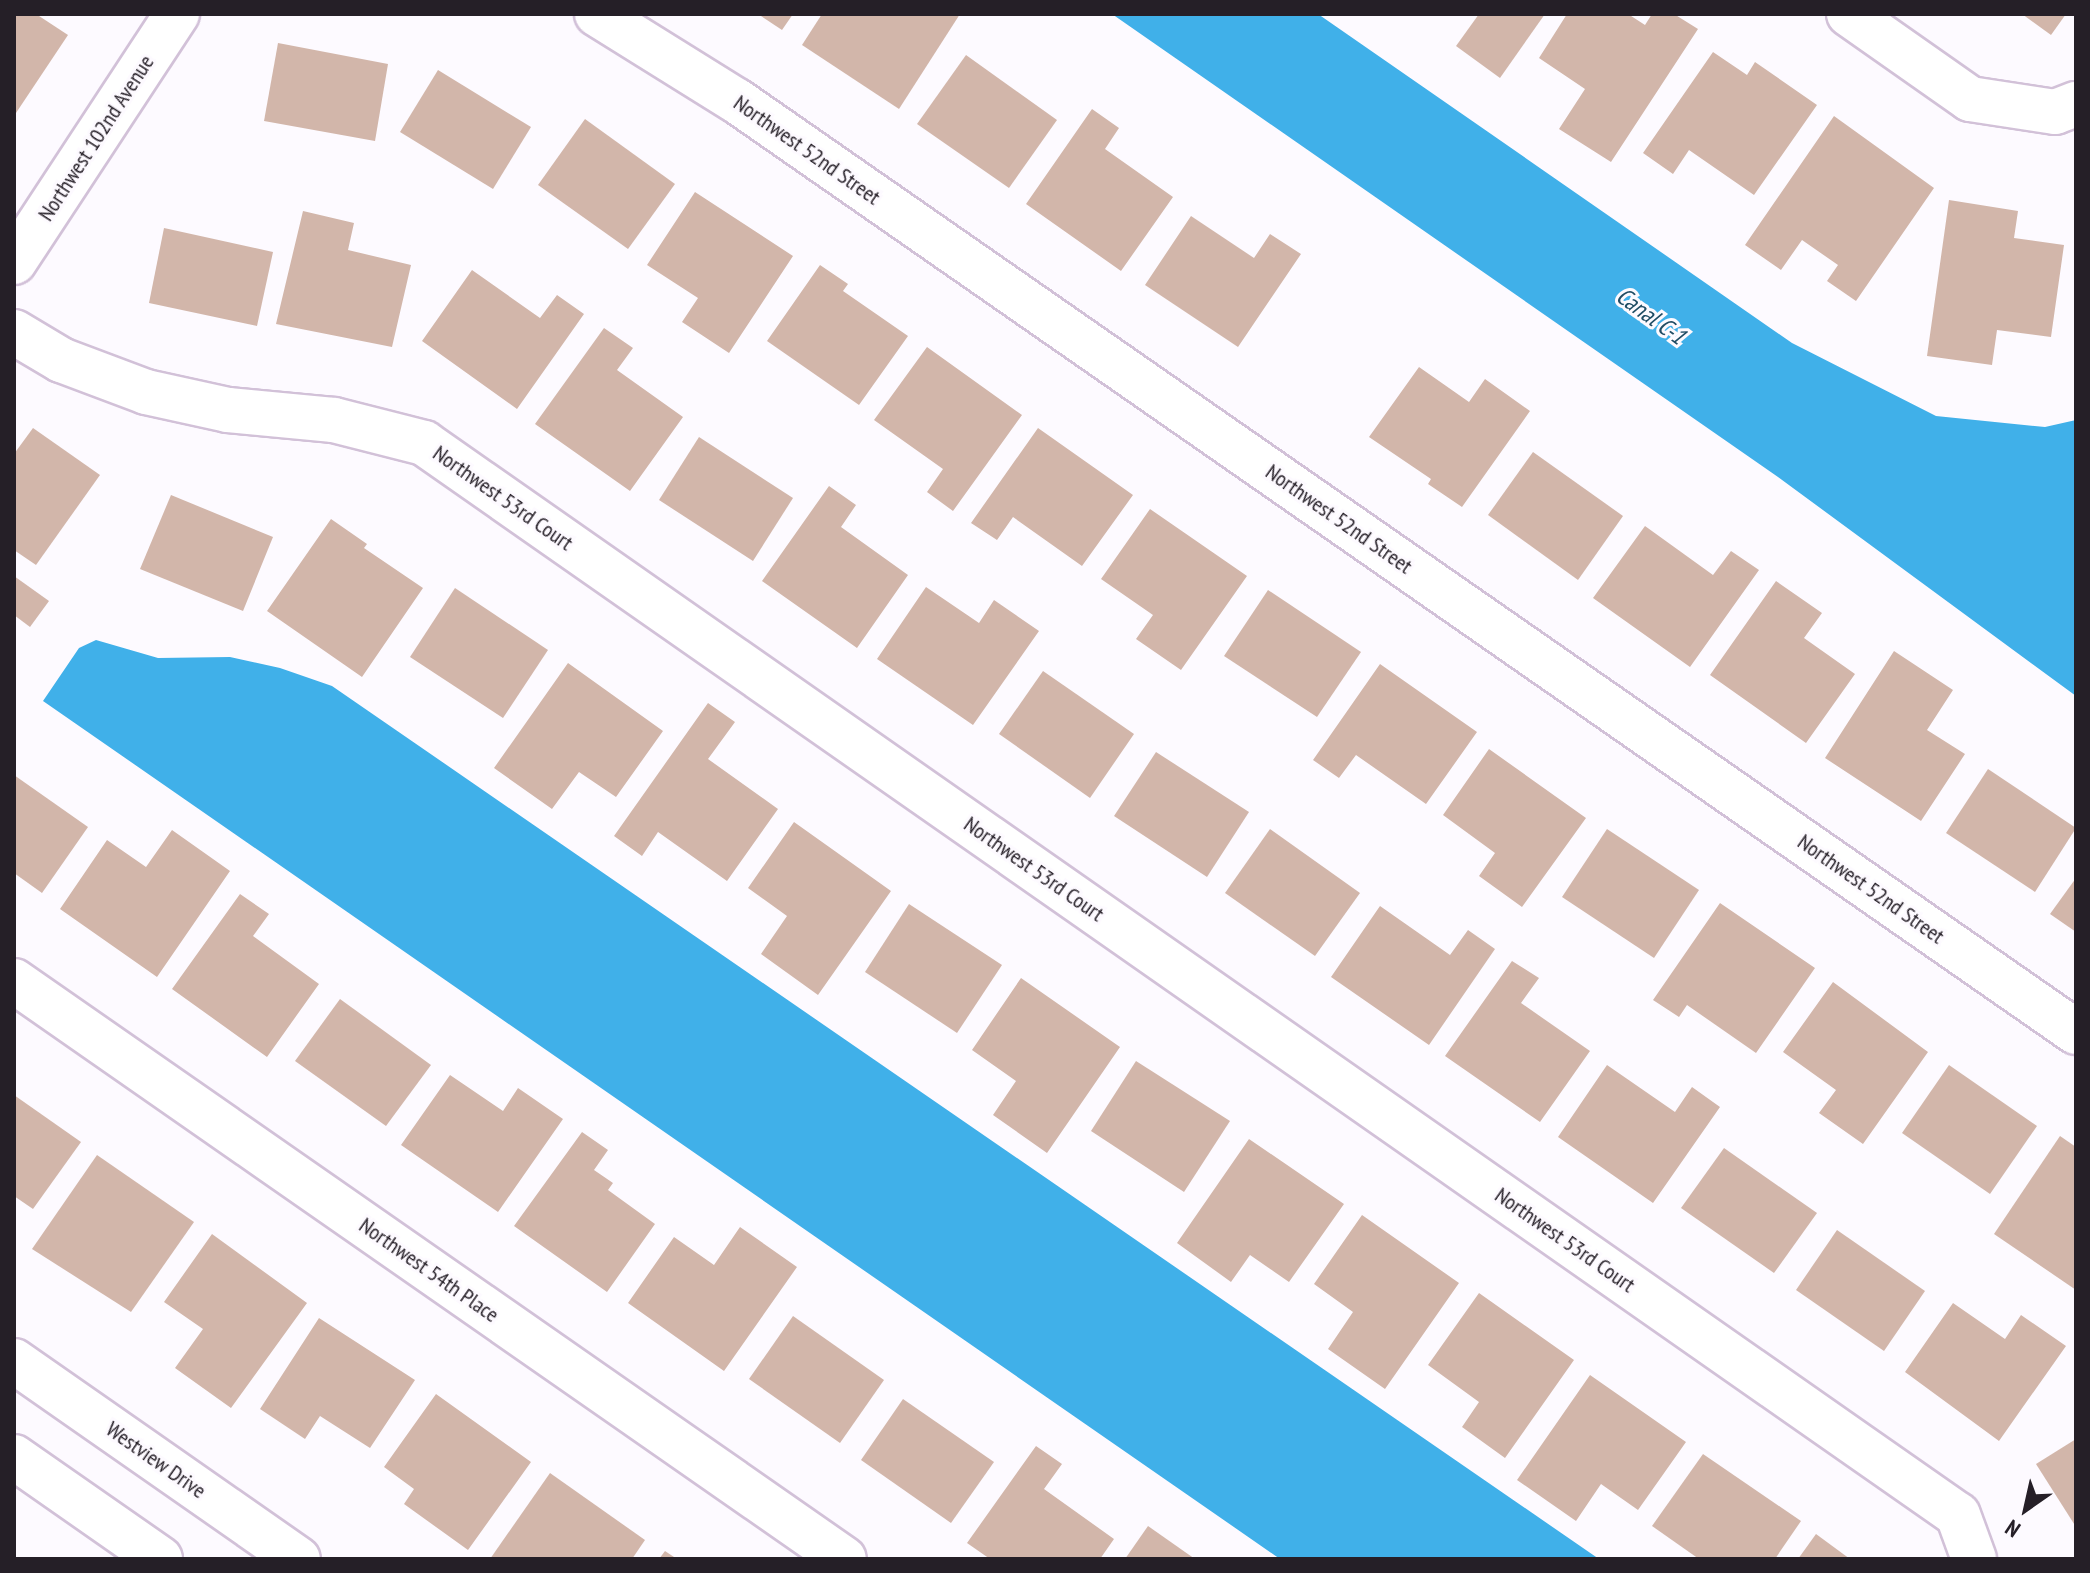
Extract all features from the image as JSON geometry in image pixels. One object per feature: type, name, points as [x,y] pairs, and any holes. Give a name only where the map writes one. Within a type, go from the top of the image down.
[{"type":"street","name":"Northwest 102nd Avenue","points":[[14,262],[177,14]]},
{"type":"street","name":"Northwest 52nd Street","points":[[597,14],[737,101],[2076,1032]]},
{"type":"street","points":[[1849,14],[1970,99],[2065,108]]},
{"type":"street","name":"Northwest 53rd Court","points":[[14,332],[61,360],[146,392],[228,410],[334,420],[424,443],[1958,1515],[1974,1558]]},
{"type":"street","name":"Northwest 54th Place","points":[[14,981],[844,1559]]},
{"type":"street","name":"Westview Drive","points":[[14,1361],[298,1559]]},
{"type":"street","points":[[14,1457],[160,1559]]},
{"type":"water","name":"Canal C-1","points":[[1112,14],[1318,14],[1792,343],[1936,416],[2045,427],[2076,420],[2076,696],[1778,477]]},
{"type":"water","points":[[96,640],[158,658],[230,657],[280,668],[332,686],[1599,1559],[1280,1559],[43,701],[79,648]]},
{"type":"building","points":[[14,14],[36,14],[68,35],[14,116]]},
{"type":"building","points":[[758,14],[793,14],[782,30]]},
{"type":"building","points":[[822,14],[960,14],[899,109],[802,45]]},
{"type":"building","points":[[1479,14],[1545,14],[1500,78],[1456,46]]},
{"type":"building","points":[[1567,14],[1628,14],[1645,25],[1652,14],[1674,14],[1698,29],[1611,162],[1559,129],[1585,89],[1539,58]]},
{"type":"building","points":[[2022,14],[2066,14],[2051,35]]},
{"type":"building","points":[[278,43],[388,64],[375,141],[264,121]]},
{"type":"building","points":[[1713,52],[1747,75],[1755,62],[1817,105],[1754,195],[1689,150],[1673,174],[1643,153]]},
{"type":"building","points":[[966,55],[1057,120],[1009,188],[917,124]]},
{"type":"building","points":[[438,70],[531,127],[493,189],[400,132]]},
{"type":"building","points":[[1092,109],[1119,128],[1105,149],[1173,197],[1121,271],[1026,204]]},
{"type":"building","points":[[1834,116],[1934,188],[1856,301],[1827,281],[1838,265],[1802,240],[1781,270],[1745,245]]},
{"type":"building","points":[[585,119],[675,184],[628,249],[538,185]]},
{"type":"building","points":[[695,192],[793,256],[729,353],[682,322],[698,298],[647,265]]},
{"type":"building","points":[[1949,200],[2018,211],[2014,238],[2064,245],[2051,337],[1997,330],[1992,365],[1927,356]]},
{"type":"building","points":[[303,211],[354,223],[348,250],[411,265],[392,347],[276,324]]},
{"type":"building","points":[[1191,216],[1254,258],[1270,234],[1301,254],[1238,347],[1145,285]]},
{"type":"building","points":[[164,228],[273,252],[257,326],[149,303]]},
{"type":"building","points":[[820,265],[848,284],[843,291],[908,336],[859,405],[767,341]]},
{"type":"building","points":[[472,270],[540,318],[557,295],[584,314],[517,409],[422,341]]},
{"type":"building","points":[[604,328],[633,348],[617,370],[683,417],[630,491],[535,424]]},
{"type":"building","points":[[927,347],[1022,415],[953,511],[927,492],[943,469],[874,420]]},
{"type":"building","points":[[1419,367],[1469,402],[1485,379],[1530,411],[1462,507],[1428,484],[1431,479],[1369,437]]},
{"type":"building","points":[[33,428],[100,475],[36,565],[14,550],[14,454]]},
{"type":"building","points":[[1038,428],[1133,495],[1082,566],[1013,517],[997,540],[971,523]]},
{"type":"building","points":[[699,437],[793,498],[753,561],[659,500]]},
{"type":"building","points":[[1533,452],[1623,516],[1578,580],[1488,515]]},
{"type":"building","points":[[829,486],[856,505],[841,527],[908,575],[857,648],[762,581]]},
{"type":"building","points":[[171,495],[273,537],[243,611],[140,569]]},
{"type":"building","points":[[1150,509],[1247,576],[1181,670],[1136,639],[1153,615],[1101,579]]},
{"type":"building","points":[[331,519],[367,544],[364,548],[423,588],[362,677],[267,611]]},
{"type":"building","points":[[1645,526],[1713,575],[1731,551],[1759,570],[1690,667],[1593,598]]},
{"type":"building","points":[[14,576],[49,601],[30,627],[14,615]]},
{"type":"building","points":[[1776,581],[1822,613],[1804,638],[1855,674],[1806,743],[1710,675]]},
{"type":"building","points":[[926,587],[979,623],[994,600],[1039,631],[973,725],[877,659]]},
{"type":"building","points":[[455,588],[548,650],[503,718],[410,657]]},
{"type":"building","points":[[1268,590],[1361,652],[1317,717],[1224,656]]},
{"type":"building","points":[[1894,651],[1953,690],[1927,730],[1965,754],[1921,821],[1825,758]]},
{"type":"building","points":[[568,663],[663,731],[616,797],[579,772],[552,809],[494,768]]},
{"type":"building","points":[[1380,664],[1477,732],[1426,804],[1356,755],[1339,778],[1313,760]]},
{"type":"building","points":[[1043,671],[1134,734],[1090,798],[999,734]]},
{"type":"building","points":[[708,703],[735,722],[708,759],[778,809],[727,881],[658,832],[642,856],[614,836]]},
{"type":"building","points":[[1489,749],[1586,818],[1522,907],[1479,876],[1495,853],[1443,815]]},
{"type":"building","points":[[1156,752],[1249,812],[1207,877],[1114,816]]},
{"type":"building","points":[[1988,769],[2076,828],[2035,892],[1946,833]]},
{"type":"building","points":[[14,775],[88,827],[42,893],[14,873]]},
{"type":"building","points":[[794,822],[891,891],[818,995],[761,954],[787,916],[748,888]]},
{"type":"building","points":[[1270,829],[1360,893],[1315,956],[1225,893]]},
{"type":"building","points":[[1607,829],[1699,890],[1654,958],[1562,897]]},
{"type":"building","points":[[172,830],[230,871],[157,977],[60,909],[107,840],[146,867]]},
{"type":"building","points":[[2076,878],[2076,932],[2050,914]]},
{"type":"building","points":[[240,894],[269,914],[253,936],[319,984],[267,1057],[172,989]]},
{"type":"building","points":[[1720,903],[1815,968],[1756,1053],[1687,1005],[1679,1017],[1653,1000]]},
{"type":"building","points":[[909,904],[1002,965],[957,1033],[865,972]]},
{"type":"building","points":[[1380,906],[1450,955],[1468,930],[1495,949],[1429,1045],[1331,977]]},
{"type":"building","points":[[1512,961],[1539,978],[1521,1003],[1590,1051],[1540,1122],[1445,1056]]},
{"type":"building","points":[[1021,978],[1120,1047],[1047,1153],[993,1115],[1016,1081],[972,1050]]},
{"type":"building","points":[[1833,982],[1928,1052],[1863,1144],[1819,1113],[1836,1090],[1783,1052]]},
{"type":"building","points":[[340,999],[431,1065],[386,1126],[295,1061]]},
{"type":"building","points":[[1136,1061],[1230,1121],[1184,1192],[1091,1131]]},
{"type":"building","points":[[1607,1065],[1675,1112],[1692,1087],[1720,1107],[1653,1203],[1558,1137]]},
{"type":"building","points":[[1949,1065],[2037,1126],[1990,1194],[1902,1133]]},
{"type":"building","points":[[450,1075],[503,1111],[518,1088],[563,1119],[498,1212],[401,1145]]},
{"type":"building","points":[[14,1095],[81,1142],[33,1209],[14,1196]]},
{"type":"building","points":[[582,1132],[608,1150],[594,1170],[613,1183],[608,1190],[655,1224],[607,1292],[514,1226]]},
{"type":"building","points":[[2060,1136],[2076,1147],[2076,1290],[1994,1234]]},
{"type":"building","points":[[1249,1139],[1344,1204],[1289,1282],[1250,1255],[1231,1282],[1177,1243]]},
{"type":"building","points":[[1724,1148],[1817,1213],[1774,1273],[1681,1208]]},
{"type":"building","points":[[97,1155],[194,1222],[131,1312],[32,1249]]},
{"type":"building","points":[[1362,1215],[1459,1283],[1385,1389],[1328,1349],[1353,1312],[1314,1284]]},
{"type":"building","points":[[740,1227],[797,1267],[724,1371],[628,1303],[674,1237],[714,1265]]},
{"type":"building","points":[[1837,1230],[1925,1291],[1884,1351],[1796,1290]]},
{"type":"building","points":[[212,1234],[307,1303],[231,1408],[175,1368],[203,1329],[164,1302]]},
{"type":"building","points":[[1479,1293],[1574,1360],[1505,1458],[1462,1427],[1479,1402],[1428,1365]]},
{"type":"building","points":[[1953,1303],[2005,1339],[2021,1315],[2066,1346],[1999,1441],[1905,1372]]},
{"type":"building","points":[[793,1316],[884,1380],[840,1443],[749,1379]]},
{"type":"building","points":[[319,1318],[415,1380],[370,1448],[320,1416],[305,1439],[260,1409]]},
{"type":"building","points":[[1590,1375],[1686,1442],[1638,1510],[1601,1484],[1576,1521],[1517,1480]]},
{"type":"building","points":[[436,1394],[531,1462],[468,1550],[404,1504],[414,1489],[384,1467]]},
{"type":"building","points":[[903,1399],[994,1462],[951,1523],[861,1460]]},
{"type":"building","points":[[2076,1439],[2076,1527],[2036,1464]]},
{"type":"building","points":[[1036,1446],[1062,1464],[1044,1489],[1114,1539],[1100,1559],[990,1559],[967,1543]]},
{"type":"building","points":[[1703,1454],[1801,1521],[1775,1559],[1699,1559],[1652,1526]]},
{"type":"building","points":[[550,1473],[645,1540],[632,1559],[490,1559]]},
{"type":"building","points":[[1148,1526],[1195,1559],[1125,1559]]},
{"type":"building","points":[[1816,1534],[1850,1559],[1798,1559]]},
{"type":"building","points":[[665,1551],[677,1559],[659,1559]]}]
